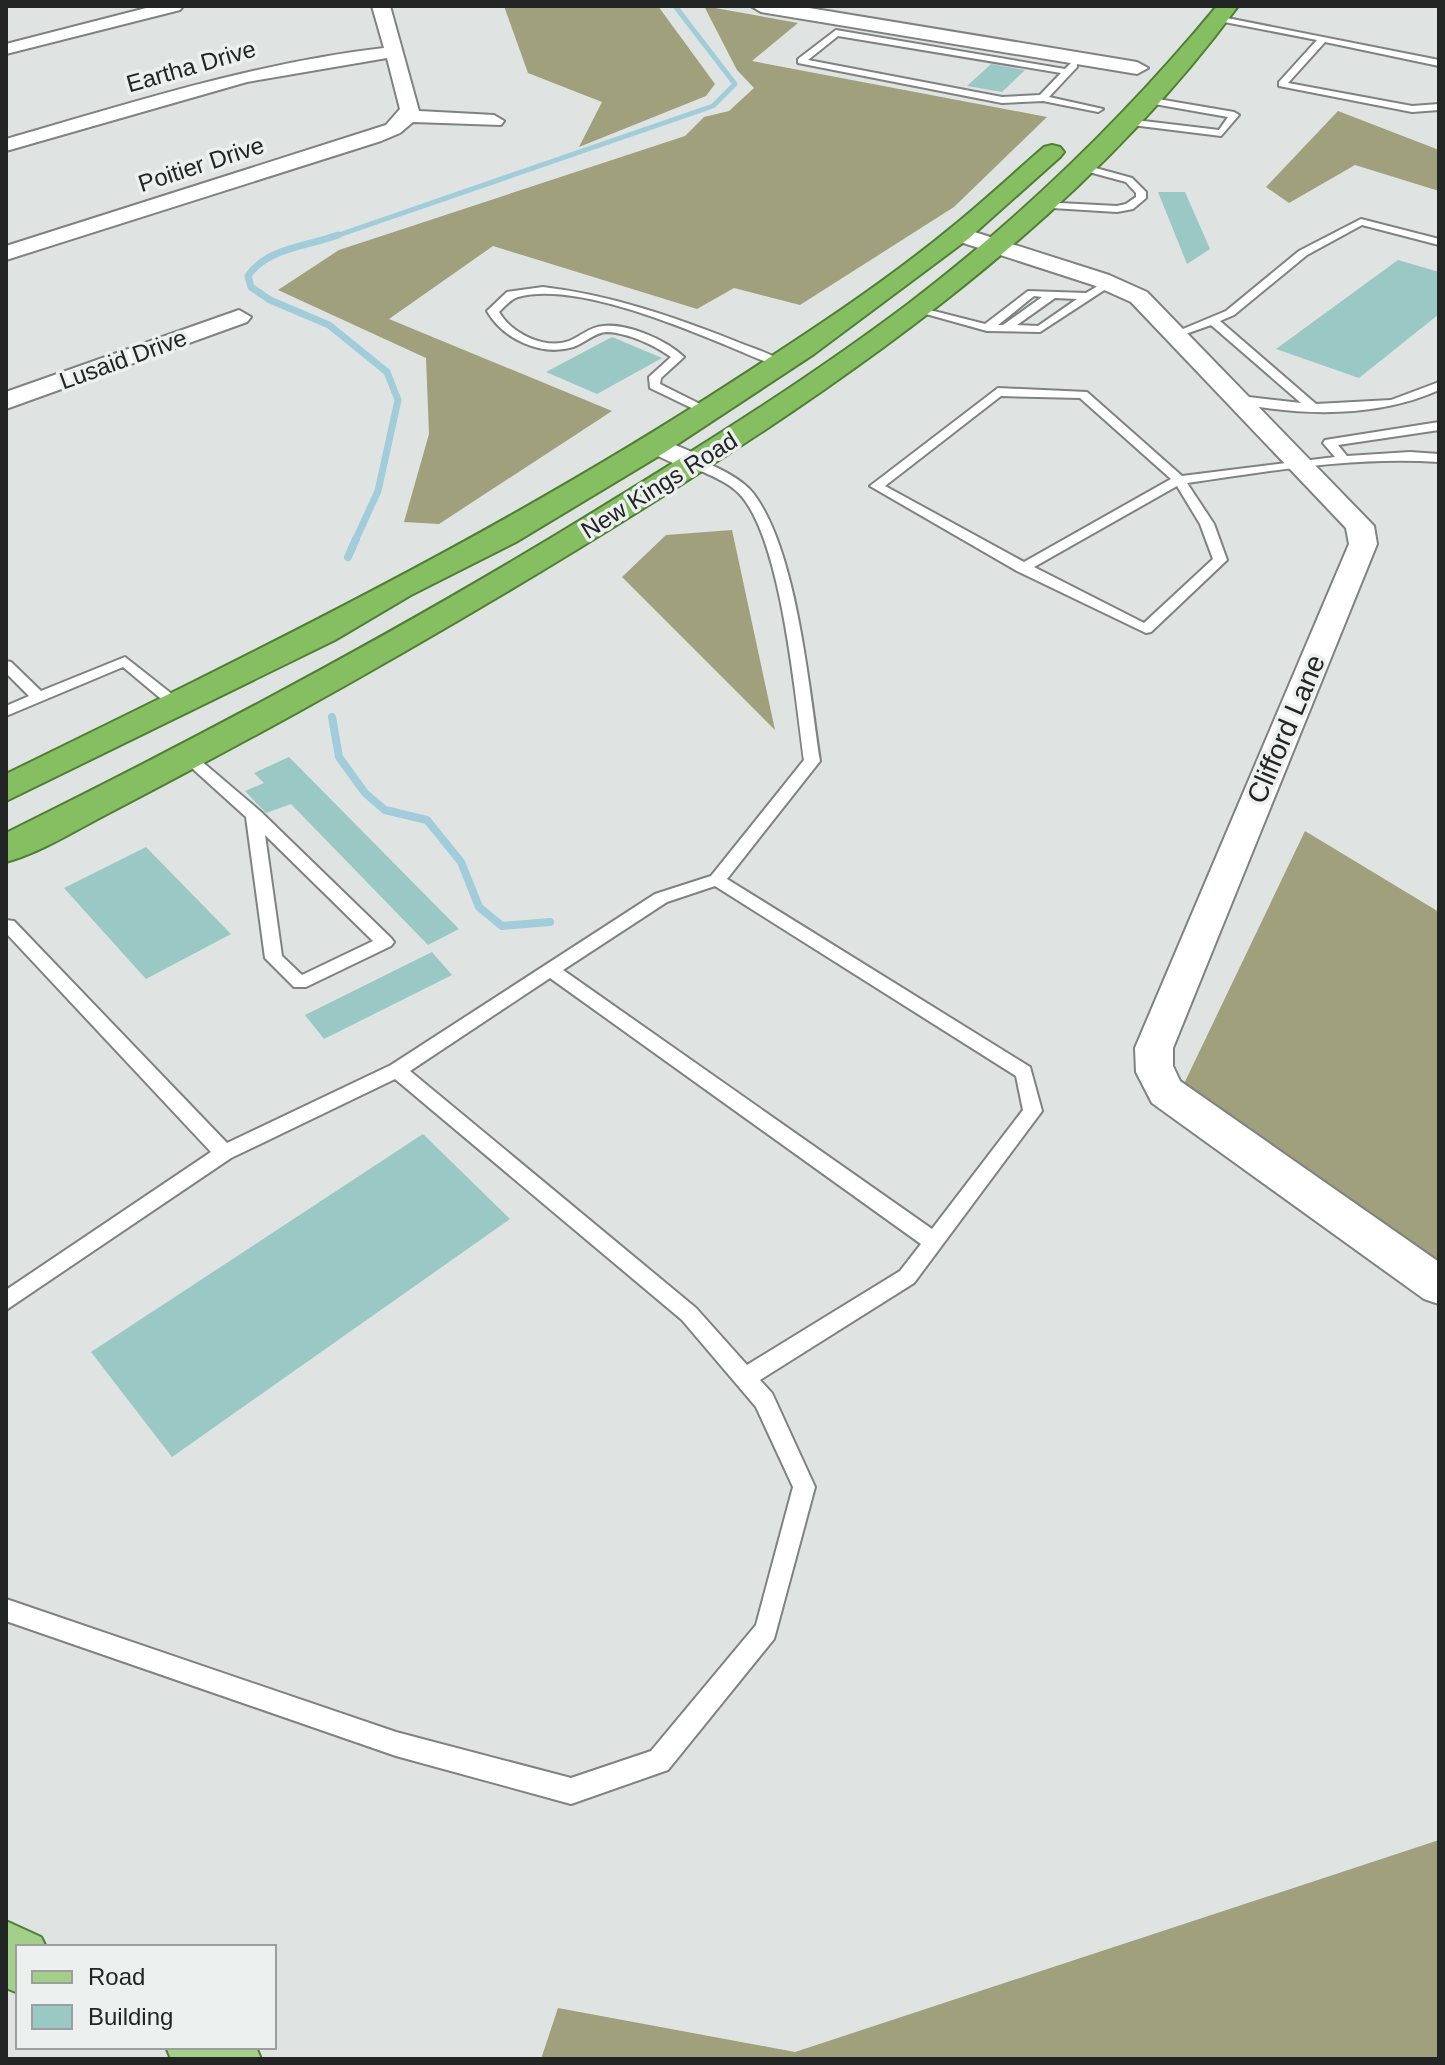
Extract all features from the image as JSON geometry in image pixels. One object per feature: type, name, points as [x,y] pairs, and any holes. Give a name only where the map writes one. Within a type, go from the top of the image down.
[{"type":"highway","name":"New Kings Road","points":[[6,849],[188,757],[524,570],[789,401],[996,246],[1127,122],[1190,55],[1223,12]]},
{"type":"highway","name":"New Kings Road","points":[[6,789],[323,633],[399,588],[505,535],[656,445],[780,364],[959,234],[1072,134],[1155,48]]},
{"type":"highway","points":[[1137,68],[1190,55]]},
{"type":"highway","points":[[1137,68],[1148,79],[1149,97]]},
{"type":"main road","points":[[204,2049],[227,2059]]},
{"type":"street","points":[[6,49],[174,6]]},
{"type":"street","points":[[381,6],[410,109],[408,116],[494,121]]},
{"type":"street","points":[[761,6],[823,11],[844,28],[1074,66],[1137,68]]},
{"type":"street","name":"Eartha Drive","points":[[6,145],[273,69],[331,58],[393,52]]},
{"type":"street","name":"Poitier Drive","points":[[6,253],[374,137],[393,129],[408,116]]},
{"type":"street","name":"Clifford Lane","points":[[959,234],[1108,283],[1139,297],[1360,526],[1363,544],[1154,1048],[1153,1063],[1155,1077],[1166,1092],[1439,1286]]},
{"type":"street","name":"Lusaid Drive","points":[[6,401],[239,317]]},
{"type":"street","points":[[656,445],[695,463]]},
{"type":"lane","points":[[1223,12],[1323,39],[1439,63]]},
{"type":"lane","points":[[844,28],[801,61],[1002,100],[1043,98],[1098,109]]},
{"type":"lane","points":[[1323,39],[1282,84],[1412,109],[1439,107]]},
{"type":"lane","points":[[1043,98],[1074,66]]},
{"type":"lane","points":[[1127,122],[1221,133],[1234,115],[1149,97]]},
{"type":"lane","points":[[1040,205],[1117,209],[1141,198],[1141,192],[1129,180],[1081,167]]},
{"type":"lane","points":[[1177,334],[1230,313],[1303,253],[1361,222],[1439,242]]},
{"type":"lane","points":[[914,309],[987,328],[1040,329],[1108,283]]},
{"type":"lane","points":[[638,312],[612,328],[596,330],[572,344],[547,347],[510,332],[497,322],[493,311],[497,301],[510,293],[532,289],[576,292],[638,312],[780,364]]},
{"type":"lane","points":[[987,328],[1032,293],[1087,296]]},
{"type":"lane","points":[[1005,329],[1053,294]]},
{"type":"lane","points":[[1022,329],[1070,295]]},
{"type":"lane","points":[[1212,320],[1312,406]]},
{"type":"lane","points":[[612,328],[674,353],[678,357],[655,377],[654,386],[708,411]]},
{"type":"lane","points":[[1240,400],[1359,408],[1392,404],[1439,386]]},
{"type":"lane","points":[[998,392],[1083,395],[1179,480],[1207,524],[1220,560],[1146,629],[1022,568],[876,486],[998,392]]},
{"type":"lane","points":[[1344,460],[1329,443],[1439,426]]},
{"type":"lane","points":[[1410,456],[1439,449]]},
{"type":"lane","points":[[1022,568],[1179,480],[1302,463],[1410,456],[1439,458]]},
{"type":"lane","points":[[6,1301],[224,1153],[397,1070],[661,898],[717,880],[812,761],[789,621],[769,527],[747,494],[695,463]]},
{"type":"lane","points":[[6,711],[125,661],[177,705]]},
{"type":"lane","points":[[6,665],[39,697]]},
{"type":"lane","points":[[188,757],[254,815],[385,942],[300,983],[274,958],[254,815]]},
{"type":"lane","points":[[717,880],[1024,1072],[1033,1111],[907,1277],[745,1378]]},
{"type":"lane","points":[[8,925],[224,1153]]},
{"type":"lane","points":[[551,970],[934,1242]]},
{"type":"lane","points":[[6,1610],[396,1744],[571,1791],[659,1761],[766,1631],[804,1487],[764,1400],[689,1314],[397,1070]]},
{"type":"green space","points":[[504,6],[658,6],[715,84],[706,96],[579,147],[602,102],[528,73]]},
{"type":"green space","points":[[704,6],[798,23],[752,61],[1047,117],[954,207],[800,305],[734,288],[697,309],[493,246],[389,319],[612,411],[439,524],[404,522],[429,434],[426,358],[278,290],[339,250],[685,136],[704,117],[729,111],[754,88],[737,70]]},
{"type":"green space","points":[[1338,111],[1439,150],[1439,191],[1355,165],[1289,203],[1266,187]]},
{"type":"green space","points":[[732,530],[775,730],[622,577],[666,535]]},
{"type":"green space","points":[[1305,831],[1439,912],[1439,1268],[1181,1090]]},
{"type":"green space","points":[[1439,1840],[1439,2059],[541,2059],[558,2008],[795,2052]]},
{"type":"building","points":[[991,64],[1025,70],[1002,92],[967,86]]},
{"type":"building","points":[[1158,192],[1185,192],[1210,249],[1187,264]]},
{"type":"building","points":[[1398,260],[1439,272],[1439,314],[1359,378],[1276,349]]},
{"type":"building","points":[[612,337],[662,358],[597,394],[546,372]]},
{"type":"building","points":[[289,757],[459,929],[428,945],[291,804],[266,813],[245,791],[264,783],[254,773]]},
{"type":"building","points":[[146,847],[231,934],[146,979],[64,888]]},
{"type":"building","points":[[432,952],[452,975],[324,1039],[305,1015]]},
{"type":"building","points":[[423,1134],[510,1219],[172,1457],[91,1352]]},
{"type":"waterway","points":[[333,237],[713,106],[735,84],[675,6]]},
{"type":"waterway","points":[[338,235],[266,259],[248,276],[251,287],[270,300],[329,325],[387,372],[398,400],[378,491],[355,541]]},
{"type":"waterway","points":[[348,557],[356,539]]},
{"type":"waterway","points":[[332,717],[339,757],[365,793],[385,810],[427,820],[461,862],[479,907],[502,926],[550,922]]}]
